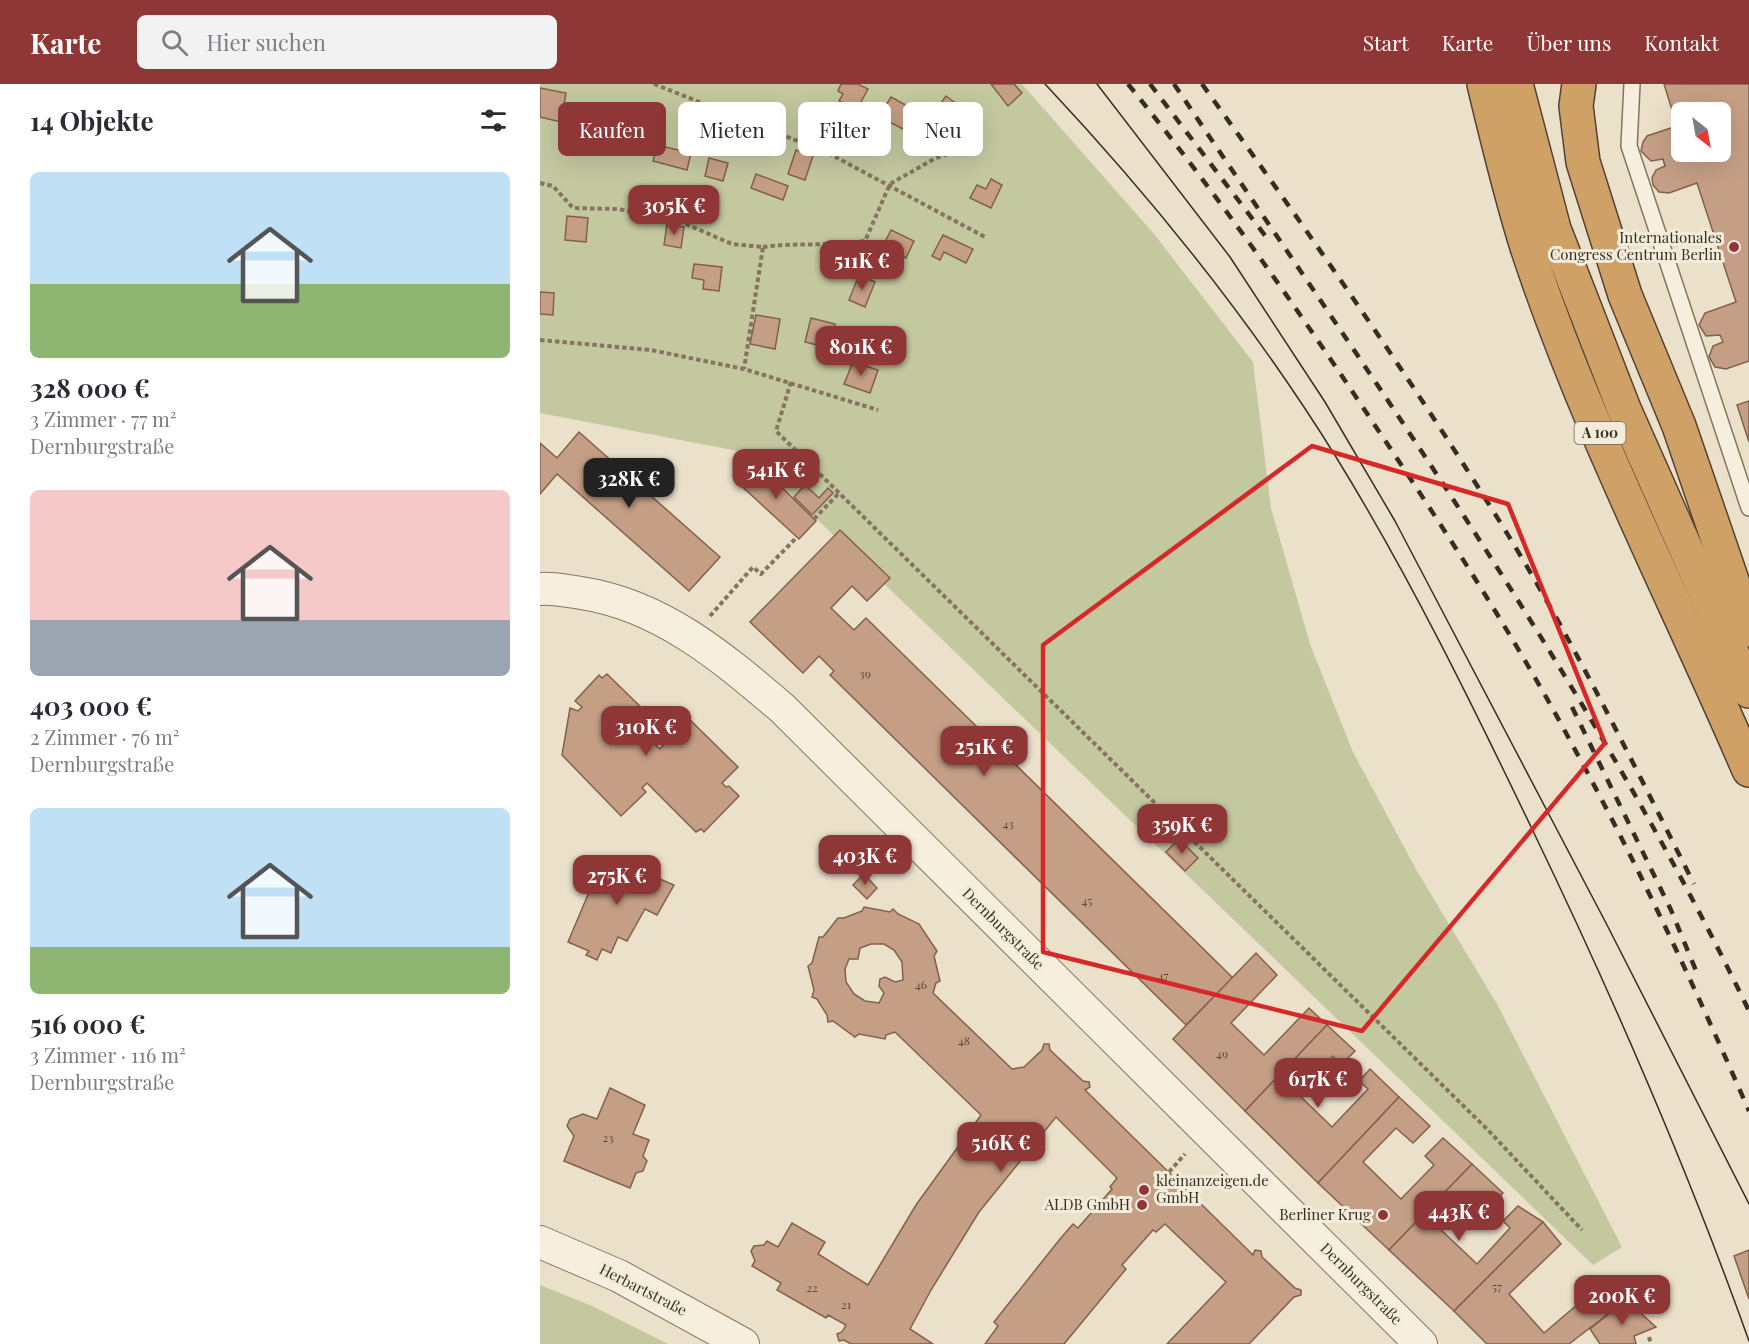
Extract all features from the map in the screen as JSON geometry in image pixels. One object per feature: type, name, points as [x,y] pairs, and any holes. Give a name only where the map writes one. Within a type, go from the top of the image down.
[{"type":"highway","name":"A 100","points":[[1484,84],[1527,246],[1565,348],[1749,770]]},
{"type":"highway","name":"A 100","points":[[1516,84],[1558,240],[1624,409],[1749,691]]},
{"type":"highway","points":[[1579,84],[1575,106],[1583,162],[1625,295],[1679,426],[1749,630]]},
{"type":"street","name":"Dernburgstraße","points":[[540,590],[606,597],[673,624],[726,661],[782,708],[1421,1344]]},
{"type":"street","name":"Herbartstraße","points":[[540,1242],[619,1276],[743,1344]]},
{"type":"lane","points":[[1632,84],[1629,146],[1749,507]]},
{"type":"path","points":[[654,84],[828,153],[890,184],[985,237]]},
{"type":"path","points":[[540,183],[553,186],[573,208],[618,209],[681,222],[732,244],[763,247],[797,243],[841,245],[865,241],[890,184],[942,156]]},
{"type":"path","points":[[744,369],[763,247]]},
{"type":"path","points":[[540,340],[651,350],[744,369],[878,410]]},
{"type":"path","points":[[791,382],[776,431],[1487,1129],[1582,1230]]},
{"type":"path","points":[[814,519],[839,493]]},
{"type":"path","points":[[710,616],[753,567],[761,574],[797,537]]},
{"type":"path","points":[[1169,1172],[1185,1154]]},
{"type":"path","points":[[1649,1337],[1651,1344]]},
{"type":"highlighted area","points":[[1312,446],[1508,504],[1605,743],[1362,1031],[1043,952],[1043,645]]},
{"type":"green space","points":[[540,84],[1022,84],[1154,234],[1253,362],[1271,508],[1310,644],[1353,752],[1417,871],[1497,1004],[1622,1247],[1593,1265],[748,453],[540,413]]},
{"type":"green space","points":[[540,1285],[592,1306],[668,1344],[540,1344]]},
{"type":"building","points":[[841,84],[858,84],[868,89],[861,102],[839,101],[843,94],[838,91]]},
{"type":"building","points":[[991,84],[1014,84],[1022,93],[1008,106]]},
{"type":"building","name":"Internationales Congress Centrum Berlin","points":[[1664,84],[1749,84],[1749,361],[1726,369],[1715,367],[1709,357],[1713,346],[1723,342],[1720,335],[1706,336],[1699,325],[1705,313],[1736,302],[1697,183],[1669,193],[1659,192],[1653,185],[1652,178],[1656,170],[1665,166],[1663,159],[1651,161],[1641,151],[1647,136],[1671,128],[1671,162],[1731,162],[1731,102],[1671,102],[1671,107]]},
{"type":"building","points":[[540,88],[566,93],[564,102],[558,102],[558,121],[540,117]]},
{"type":"building","points":[[946,96],[954,102],[942,102]]},
{"type":"building","points":[[891,97],[903,104],[903,129],[891,123],[891,102],[888,102]]},
{"type":"building","points":[[666,147],[678,150],[678,156],[690,156],[687,170],[653,161],[654,156],[666,156]]},
{"type":"building","points":[[796,150],[798,156],[813,156],[805,180],[788,174]]},
{"type":"building","points":[[709,158],[728,163],[723,181],[705,176]]},
{"type":"building","points":[[756,174],[788,186],[783,200],[751,188]]},
{"type":"building","points":[[991,179],[1002,185],[991,208],[970,198],[977,185],[986,189]]},
{"type":"building","points":[[567,216],[588,218],[586,242],[565,240]]},
{"type":"building","points":[[667,224],[684,227],[681,248],[664,245]]},
{"type":"building","points":[[891,230],[914,241],[906,258],[883,246]]},
{"type":"building","points":[[943,235],[973,249],[966,263],[944,252],[940,260],[932,256]]},
{"type":"building","points":[[694,264],[722,267],[719,291],[703,289],[704,280],[692,278]]},
{"type":"building","points":[[859,275],[875,282],[865,307],[849,300]]},
{"type":"building","points":[[540,292],[554,293],[553,315],[540,314]]},
{"type":"building","points":[[756,315],[780,319],[775,349],[750,344]]},
{"type":"building","points":[[811,318],[835,324],[829,348],[805,342]]},
{"type":"building","points":[[853,362],[878,370],[870,393],[844,384]]},
{"type":"building","points":[[1749,401],[1749,442],[1737,405]]},
{"type":"building","points":[[579,432],[720,557],[689,591],[557,474],[540,494],[540,443],[557,458]]},
{"type":"building","points":[[756,462],[816,521],[799,539],[736,481]]},
{"type":"building","points":[[805,485],[819,498],[828,488],[833,493],[812,515],[794,497]]},
{"type":"building","points":[[840,530],[890,578],[867,601],[852,586],[831,608],[854,630],[866,618],[1233,978],[1186,1025],[830,675],[834,671],[819,656],[803,673],[750,622]]},
{"type":"building","points":[[607,674],[651,717],[643,725],[652,735],[648,738],[660,749],[664,744],[661,741],[686,716],[738,767],[722,783],[726,787],[729,786],[739,796],[704,832],[701,829],[696,832],[647,783],[642,788],[646,792],[621,816],[562,755],[570,708],[578,711],[582,707],[575,701],[599,675],[602,678]]},
{"type":"building","points":[[1179,839],[1198,858],[1185,871],[1166,852]]},
{"type":"building","points":[[609,857],[674,885],[657,915],[645,909],[627,941],[618,937],[611,953],[602,949],[597,960],[586,955],[589,951],[568,942],[595,878],[601,874],[605,865],[603,862]]},
{"type":"building","points":[[864,874],[877,888],[867,899],[853,885]]},
{"type":"building","points":[[864,907],[890,912],[893,909],[898,914],[919,924],[937,951],[934,956],[940,981],[936,983],[933,993],[1012,1069],[1024,1067],[1042,1050],[1044,1044],[1049,1044],[1050,1050],[1083,1081],[1089,1082],[1090,1087],[1085,1090],[1253,1255],[1255,1250],[1261,1251],[1262,1257],[1295,1288],[1301,1290],[1301,1295],[1294,1297],[1249,1344],[1167,1344],[1226,1282],[1165,1224],[1156,1232],[1153,1230],[1122,1265],[1126,1269],[1064,1344],[985,1344],[998,1326],[994,1322],[1060,1239],[1073,1224],[1078,1228],[1112,1189],[1110,1187],[1117,1178],[1056,1117],[979,1212],[931,1290],[910,1329],[933,1344],[851,1344],[844,1340],[839,1341],[837,1334],[842,1332],[846,1325],[828,1315],[826,1318],[777,1290],[781,1283],[752,1266],[755,1261],[751,1251],[754,1246],[764,1245],[767,1241],[778,1247],[792,1223],[825,1242],[818,1254],[868,1285],[916,1205],[981,1115],[895,1032],[886,1035],[885,1039],[859,1034],[855,1037],[833,1021],[828,1022],[827,1015],[817,999],[812,997],[814,990],[808,966],[812,963],[819,937],[823,937],[838,918],[862,911]],"holes":[[[871,944],[884,944],[894,950],[902,962],[903,980],[895,982],[885,977],[880,979],[879,986],[884,993],[879,1003],[865,1001],[854,994],[846,982],[845,969],[849,959],[858,959],[860,948]]]},
{"type":"building","points":[[1256,953],[1277,975],[1231,1023],[1264,1055],[1309,1008],[1327,1025],[1245,1111],[1173,1039]]},
{"type":"building","points":[[1327,1025],[1355,1051],[1341,1065],[1333,1056],[1297,1093],[1332,1127],[1368,1089],[1359,1081],[1370,1069],[1399,1097],[1318,1183],[1245,1111]]},
{"type":"building","points":[[610,1088],[645,1105],[633,1134],[649,1140],[643,1156],[647,1161],[643,1171],[636,1173],[630,1188],[564,1161],[574,1136],[567,1126],[570,1119],[583,1114],[597,1119]]},
{"type":"building","points":[[1399,1097],[1430,1126],[1413,1143],[1396,1128],[1363,1162],[1401,1199],[1434,1165],[1425,1156],[1443,1138],[1472,1164],[1389,1250],[1318,1183]]},
{"type":"building","points":[[1472,1164],[1503,1193],[1488,1208],[1472,1193],[1439,1228],[1477,1264],[1510,1228],[1503,1221],[1518,1206],[1543,1222],[1454,1311],[1389,1250]]},
{"type":"building","points":[[1543,1222],[1561,1244],[1509,1294],[1544,1333],[1605,1281],[1626,1300],[1569,1344],[1487,1344],[1454,1311]]},
{"type":"building","points":[[1749,1250],[1749,1299],[1734,1256]]},
{"type":"building","points":[[1626,1300],[1656,1327],[1634,1336],[1636,1344],[1600,1344],[1590,1329]]},
{"type":"tram line","points":[[1045,84],[1163,217],[1236,310],[1304,407],[1389,548],[1487,736],[1592,956],[1675,1147],[1749,1341]]},
{"type":"tram line","points":[[1097,84],[1230,257],[1325,402],[1395,521],[1606,923],[1749,1204]]},
{"type":"railway","points":[[1128,84],[1221,204],[1309,328],[1500,618],[1597,791],[1643,881],[1687,972],[1749,1111]]},
{"type":"railway","points":[[1150,84],[1270,242]]},
{"type":"railway","points":[[1174,84],[1403,423],[1551,653],[1621,771],[1687,890],[1749,1011]]},
{"type":"railway","points":[[1202,84],[1357,304],[1505,530],[1580,661],[1694,884]]},
{"type":"railway","points":[[1572,707],[1671,910],[1697,973]]},
{"type":"place","name":"Internationales Congress Centrum Berlin","points":[[1734,247]]},
{"type":"place","name":"kleinanzeigen.de GmbH","points":[[1144,1190]]},
{"type":"place","name":"ALDB GmbH","points":[[1142,1205]]},
{"type":"place","name":"Berliner Krug","points":[[1383,1215]]}]
